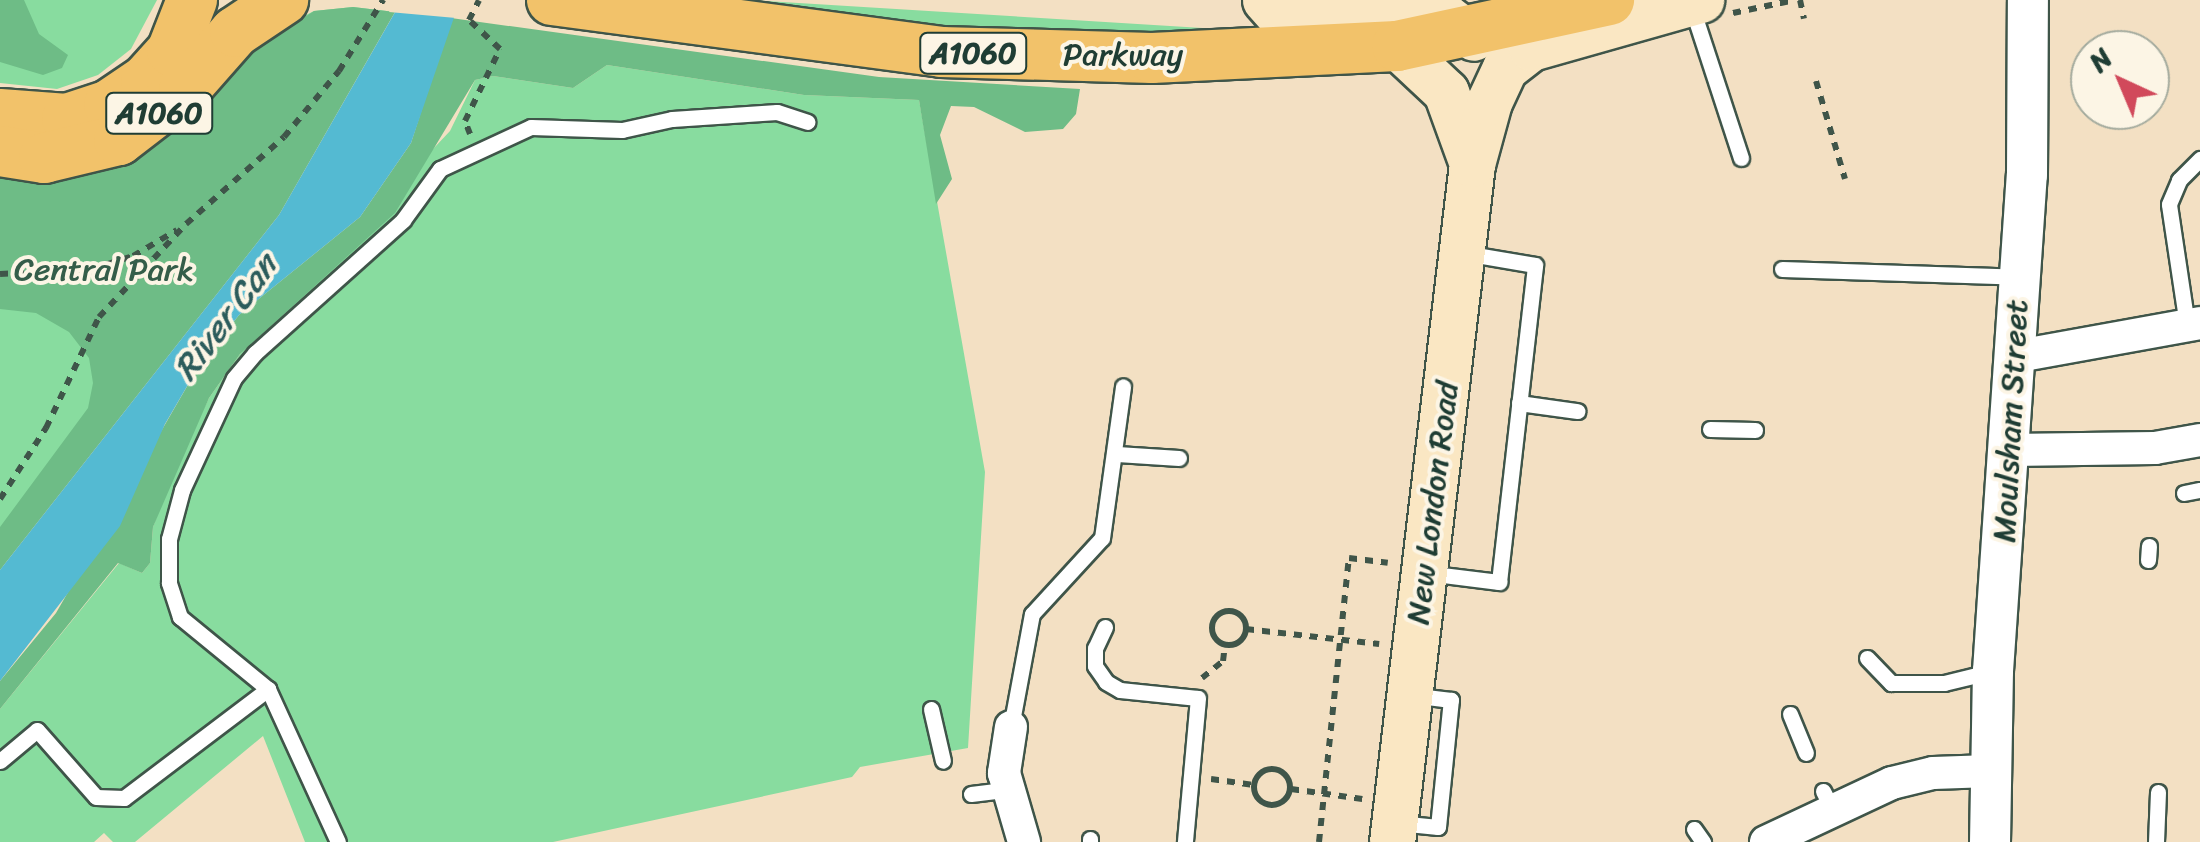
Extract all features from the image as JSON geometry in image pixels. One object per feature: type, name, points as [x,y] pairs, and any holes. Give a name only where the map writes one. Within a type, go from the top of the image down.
[{"type":"main road","name":"A1060","points":[[172,50],[192,0]]},
{"type":"main road","name":"A1060","points":[[0,114],[68,118],[109,105],[146,80],[172,50],[244,0]]},
{"type":"main road","name":"A1060","points":[[0,151],[44,158],[119,140],[184,90],[235,32],[283,0]]},
{"type":"main road","name":"Parkway","points":[[552,0],[940,52],[1152,58],[1397,46],[1609,0]]},
{"type":"main road","points":[[1265,0],[1282,18],[1433,14],[1456,20],[1470,33]]},
{"type":"main road","points":[[1397,46],[1467,97],[1531,48],[1696,2]]},
{"type":"main road","name":"New London Road","points":[[1383,821],[1409,695],[1406,568],[1463,252],[1472,164],[1467,97],[1486,60],[1470,33]]},
{"type":"street","name":"Moulsham Street","points":[[1990,842],[1993,671],[2027,175],[2028,0]]},
{"type":"street","points":[[2012,356],[2194,324]]},
{"type":"street","points":[[2010,450],[2155,457],[2200,440]]},
{"type":"street","points":[[1011,727],[1006,790],[1024,842]]},
{"type":"street","points":[[1766,842],[1827,800],[1914,777],[1990,771]]},
{"type":"lane","points":[[1696,2],[1741,158]]},
{"type":"lane","points":[[338,842],[268,690],[180,617],[169,582],[169,539],[182,490],[234,378],[255,353],[403,220],[440,169],[477,152],[531,128],[622,130],[672,119],[777,112],[807,122]]},
{"type":"lane","points":[[2194,324],[2169,204],[2179,180],[2200,160]]},
{"type":"lane","points":[[1406,568],[1499,582],[1535,265],[1463,252]]},
{"type":"lane","points":[[1782,270],[2019,277]]},
{"type":"lane","points":[[1011,727],[1032,614],[1102,538],[1117,454],[1123,386]]},
{"type":"lane","points":[[1519,403],[1577,411]]},
{"type":"lane","points":[[1710,429],[1755,430]]},
{"type":"lane","points":[[1117,454],[1178,458]]},
{"type":"lane","points":[[1104,627],[1094,648],[1095,666],[1106,682],[1120,690],[1198,698],[1185,842]]},
{"type":"lane","points":[[1867,658],[1891,683],[1944,683],[1993,671]]},
{"type":"lane","points":[[0,761],[37,730],[96,797],[124,798],[268,690]]},
{"type":"lane","points":[[931,709],[943,761]]},
{"type":"lane","points":[[1790,714],[1806,752]]},
{"type":"lane","points":[[971,794],[1006,790]]},
{"type":"lane","points":[[2156,842],[2158,792]]},
{"type":"path","points":[[0,499],[46,428],[99,317],[186,224],[284,136],[339,70],[383,0]]},
{"type":"path","points":[[477,152],[465,120],[500,49],[469,20],[479,0]]},
{"type":"path","points":[[1800,0],[1804,19]]},
{"type":"path","points":[[1816,81],[1845,179]]},
{"type":"path","points":[[0,274],[92,269],[133,256],[186,224]]},
{"type":"path","points":[[1319,842],[1350,558],[1406,568]]},
{"type":"path","points":[[1219,614],[1240,615],[1246,629],[1241,640],[1225,645],[1212,633],[1219,614]]},
{"type":"path","points":[[1246,629],[1380,644]]},
{"type":"path","points":[[1198,698],[1201,679],[1223,661],[1225,645]]},
{"type":"path","points":[[1254,784],[1259,774],[1275,769],[1285,774],[1290,790]]},
{"type":"path","points":[[1191,776],[1254,784],[1267,804],[1279,804],[1290,790]]},
{"type":"path","points":[[1290,790],[1324,794],[1383,821]]},
{"type":"green space","points":[[0,0],[157,0],[131,49],[98,75],[57,89],[0,83]]},
{"type":"green space","points":[[0,0],[24,0],[39,34],[68,55],[62,68],[43,75],[0,62]]},
{"type":"green space","points":[[677,0],[749,0],[1251,31],[1061,40]]},
{"type":"green space","name":"Central Park","points":[[353,7],[395,12],[0,570],[0,167],[314,11]]},
{"type":"green space","name":"Central Park","points":[[353,7],[395,12],[279,215],[0,570],[0,527],[88,408],[93,383],[89,358],[69,332],[36,313],[0,309],[0,167],[230,66],[314,11]]},
{"type":"green space","points":[[451,18],[879,77],[1080,89],[1076,114],[1063,129],[1025,132],[974,107],[951,106],[940,135],[952,179],[936,204],[919,100],[804,95],[607,65],[573,88],[493,76],[475,80],[395,213],[240,354],[209,398],[153,527],[150,563],[142,573],[118,563],[0,709],[0,681],[56,613],[200,364],[239,315],[360,217],[411,143]]},
{"type":"green space","points":[[607,65],[804,95],[919,100],[985,472],[968,748],[860,767],[852,777],[553,842],[305,842],[263,736],[135,842],[113,842],[104,833],[94,842],[0,842],[0,709],[119,563],[142,573],[150,563],[153,527],[175,467],[209,398],[240,354],[450,131],[475,80],[493,76],[573,88]]},
{"type":"water","name":"River Can","points":[[402,0],[460,0],[411,143],[360,217],[239,315],[200,364],[165,424],[120,526],[0,681],[0,570],[279,215]]},
{"type":"pier","points":[[396,0],[465,0],[456,18],[389,12]]}]
